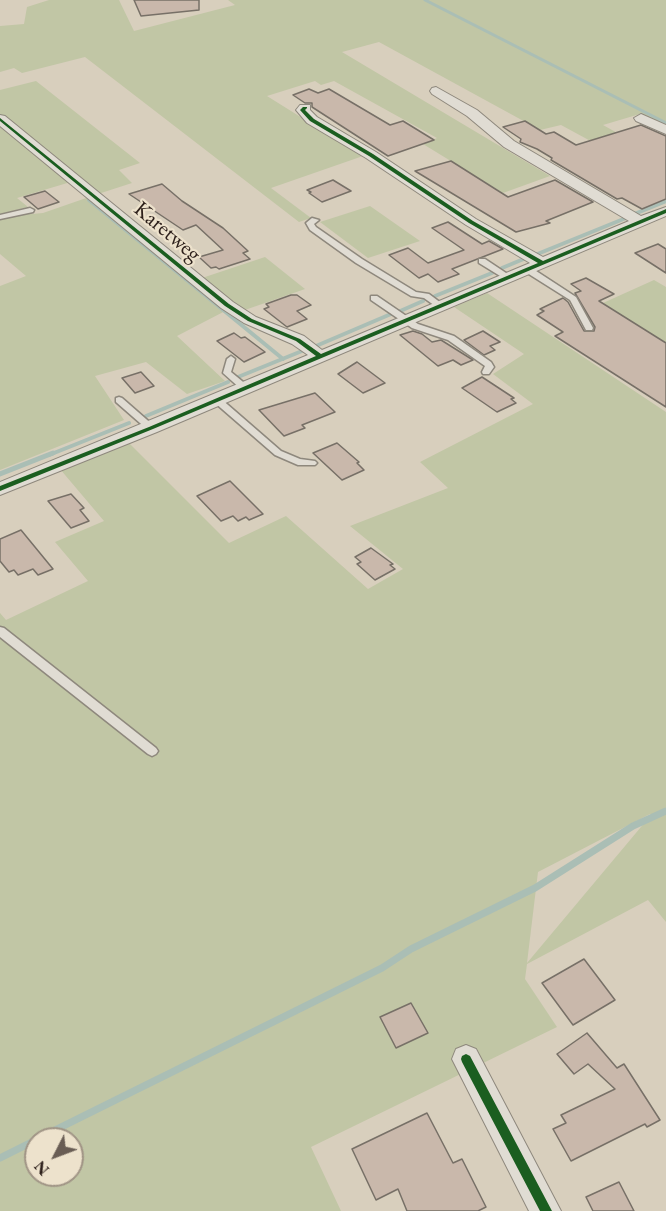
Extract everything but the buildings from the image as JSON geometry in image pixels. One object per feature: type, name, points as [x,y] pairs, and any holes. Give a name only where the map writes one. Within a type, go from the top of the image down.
[{"type":"street","points":[[436,91],[472,113],[509,144],[641,222]]},
{"type":"street","points":[[305,108],[302,110],[312,120],[535,266]]},
{"type":"street","points":[[641,118],[666,130]]},
{"type":"street","name":"Karetweg","points":[[0,119],[227,305],[250,320],[298,340],[320,356]]},
{"type":"street","points":[[0,489],[151,428],[666,211]]},
{"type":"street","points":[[466,1059],[546,1211]]},
{"type":"lane","points":[[0,217],[30,210]]},
{"type":"lane","points":[[315,220],[310,223],[311,226],[359,261],[404,288],[426,296],[441,306]]},
{"type":"lane","points":[[482,261],[508,277]]},
{"type":"lane","points":[[535,266],[573,299],[589,328]]},
{"type":"lane","points":[[374,298],[415,326],[451,338],[488,364],[486,372]]},
{"type":"lane","points":[[231,358],[227,373],[245,388]]},
{"type":"lane","points":[[119,400],[151,428]]},
{"type":"lane","points":[[217,400],[278,453],[298,462],[312,463]]},
{"type":"lane","points":[[0,631],[152,751]]},
{"type":"green space","points":[[49,0],[119,0],[134,31],[235,5],[228,0],[666,0],[666,127],[640,114],[603,125],[666,160],[646,171],[561,125],[540,130],[379,42],[342,52],[550,176],[503,193],[423,144],[437,138],[334,81],[321,85],[315,81],[267,96],[363,156],[271,188],[311,218],[299,222],[85,57],[22,73],[14,68],[0,72],[0,26],[24,24],[27,7]]},
{"type":"green space","points":[[36,81],[140,163],[119,170],[132,183],[98,194],[0,116],[0,90]]},
{"type":"green space","points":[[0,122],[74,181],[17,198],[28,207],[0,214]]},
{"type":"green space","points":[[92,196],[229,309],[177,336],[225,381],[187,394],[146,362],[95,376],[124,420],[0,470],[0,286],[26,276],[0,254],[0,218],[30,211],[32,214],[43,213]]},
{"type":"green space","points":[[370,206],[420,241],[368,258],[320,222]]},
{"type":"green space","points":[[265,257],[305,289],[242,311],[199,279]]},
{"type":"green space","points":[[654,280],[666,287],[666,344],[603,303]]},
{"type":"green space","points":[[487,293],[666,412],[666,922],[648,900],[527,964],[525,979],[557,1027],[311,1147],[341,1211],[0,1211],[0,613],[6,620],[88,581],[55,542],[104,521],[60,469],[128,442],[229,543],[286,516],[368,589],[403,569],[350,526],[448,488],[420,462],[533,404],[493,374],[524,354],[454,307]],"holes":[[[651,815],[527,963],[538,872]]]},
{"type":"waterway","points":[[425,0],[666,123]]},
{"type":"waterway","points":[[89,200],[283,359]]},
{"type":"waterway","points":[[632,215],[666,201]]},
{"type":"waterway","points":[[535,255],[626,218]]},
{"type":"waterway","points":[[502,268],[526,258]]},
{"type":"waterway","points":[[435,296],[492,273]]},
{"type":"waterway","points":[[398,312],[423,301]]},
{"type":"waterway","points":[[316,346],[391,314]]},
{"type":"waterway","points":[[283,359],[302,351]]},
{"type":"waterway","points":[[238,377],[283,359]]},
{"type":"waterway","points":[[146,416],[228,382]]},
{"type":"waterway","points":[[49,455],[129,423]]},
{"type":"waterway","points":[[0,474],[53,453]]},
{"type":"waterway","points":[[61,1127],[382,968],[411,949],[535,888],[633,826],[666,811]]},
{"type":"waterway","points":[[0,1158],[24,1146]]},
{"type":"cycle path","points":[[305,108],[302,110],[312,120],[371,155],[471,222],[542,263]]},
{"type":"cycle path","points":[[0,119],[227,305],[250,320],[298,340],[320,356]]},
{"type":"cycle path","points":[[0,489],[151,428],[666,211]]},
{"type":"cycle path","points":[[466,1059],[546,1211]]}]
